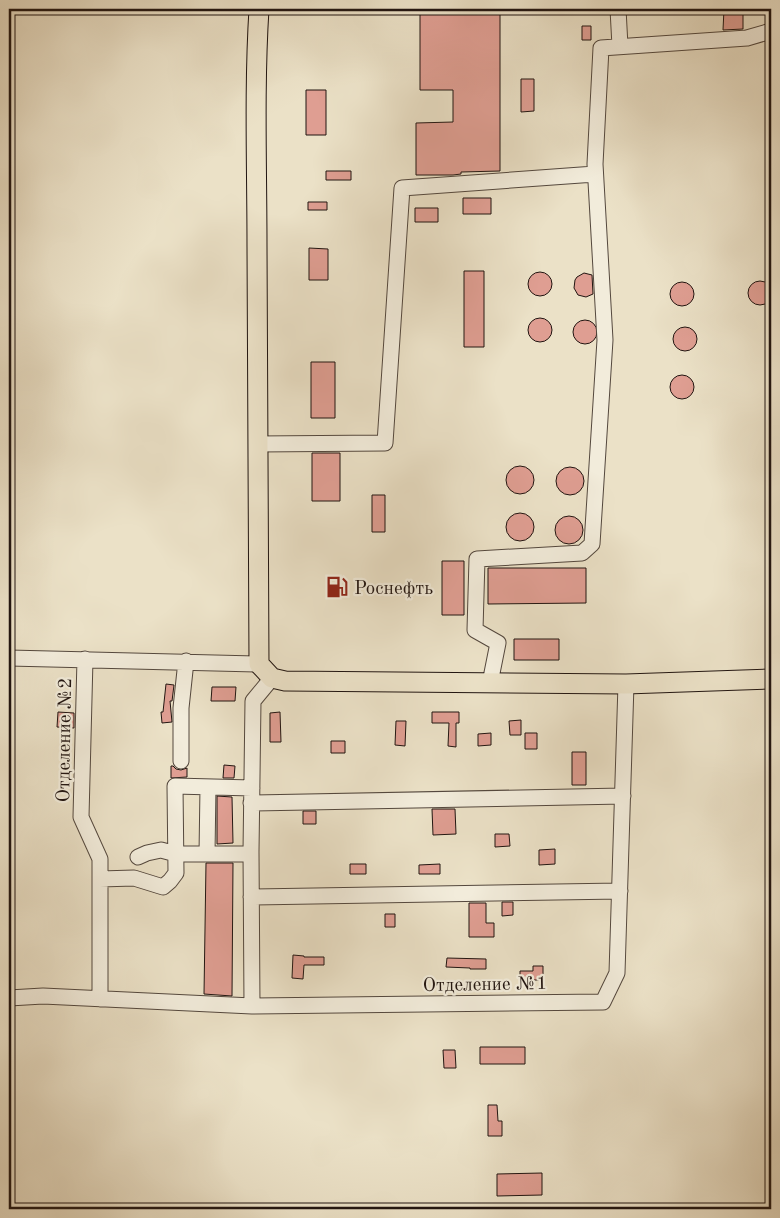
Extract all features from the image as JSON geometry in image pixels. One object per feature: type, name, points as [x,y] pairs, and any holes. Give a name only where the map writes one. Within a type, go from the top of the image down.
[{"type":"main road","points":[[259,9],[257,46],[259,664],[272,678],[285,681],[626,684],[771,679]]},
{"type":"street","points":[[618,9],[620,46]]},
{"type":"street","points":[[490,683],[498,643],[475,630],[477,559],[582,552],[592,544],[605,340],[595,174],[601,48],[747,38],[771,31]]},
{"type":"street","points":[[257,444],[385,443],[402,188],[595,174]]},
{"type":"street","points":[[9,658],[259,664]]},
{"type":"street","name":"Отделение №2","points":[[85,659],[81,817],[100,859],[100,998]]},
{"type":"street","points":[[181,761],[181,708],[186,661]]},
{"type":"street","points":[[9,998],[43,996],[252,1006],[253,701],[272,678]]},
{"type":"street","name":"Отделение №1","points":[[252,1006],[603,1002],[618,973],[626,684]]},
{"type":"street","points":[[100,878],[134,878],[163,887],[170,881],[176,873],[175,786],[208,787],[252,795],[622,796]]},
{"type":"street","points":[[207,854],[208,787]]},
{"type":"street","points":[[138,857],[161,850],[176,854],[251,854]]},
{"type":"street","points":[[251,897],[620,891]]},
{"type":"building","points":[[420,9],[500,9],[500,171],[461,172],[461,174],[453,175],[416,175],[416,123],[453,122],[453,90],[420,90]]},
{"type":"building","points":[[724,9],[743,9],[743,29],[723,30]]},
{"type":"building","points":[[582,26],[591,26],[591,40],[582,40]]},
{"type":"building","points":[[521,79],[534,79],[534,111],[521,112]]},
{"type":"building","points":[[306,90],[326,90],[326,135],[306,135]]},
{"type":"building","points":[[326,171],[351,171],[351,180],[326,180]]},
{"type":"building","points":[[463,198],[491,198],[491,214],[463,214]]},
{"type":"building","points":[[308,202],[327,202],[327,210],[308,210]]},
{"type":"building","points":[[415,208],[438,208],[438,222],[415,222]]},
{"type":"building","points":[[309,248],[328,249],[328,280],[309,280]]},
{"type":"building","points":[[464,271],[484,271],[484,347],[464,347]]},
{"type":"building","points":[[540,272],[545,273],[551,279],[551,289],[545,295],[540,296],[535,295],[529,289],[528,284],[529,279],[535,273]]},
{"type":"building","points":[[584,273],[592,275],[593,294],[586,297],[578,295],[574,288],[577,277]]},
{"type":"building","points":[[760,281],[768,285],[772,293],[768,301],[760,305],[752,301],[748,293],[752,285]]},
{"type":"building","points":[[682,282],[687,283],[693,289],[693,299],[687,305],[682,306],[677,305],[671,299],[670,294],[671,289],[677,283]]},
{"type":"building","points":[[540,318],[545,319],[551,325],[551,335],[545,341],[540,342],[535,341],[529,335],[528,330],[529,325],[535,319]]},
{"type":"building","points":[[585,320],[593,324],[597,332],[593,340],[585,344],[577,340],[573,332],[577,324]]},
{"type":"building","points":[[685,327],[690,328],[696,334],[696,344],[690,350],[685,351],[680,350],[674,344],[673,339],[674,334],[680,328]]},
{"type":"building","points":[[311,362],[335,362],[335,418],[311,418]]},
{"type":"building","points":[[682,375],[687,376],[693,382],[693,392],[687,398],[682,399],[677,398],[671,392],[670,387],[671,382],[677,376]]},
{"type":"building","points":[[312,453],[340,453],[340,501],[312,501]]},
{"type":"building","points":[[520,466],[530,470],[534,480],[530,490],[520,494],[510,490],[506,480],[510,470]]},
{"type":"building","points":[[570,467],[580,471],[584,481],[580,491],[570,495],[560,491],[556,481],[560,471]]},
{"type":"building","points":[[372,495],[385,495],[385,532],[372,532]]},
{"type":"building","points":[[520,513],[530,517],[534,527],[530,537],[520,541],[510,537],[506,527],[510,517]]},
{"type":"building","points":[[569,516],[579,520],[583,530],[579,540],[569,544],[559,540],[555,530],[559,520]]},
{"type":"building","points":[[442,561],[464,561],[464,615],[442,615]]},
{"type":"building","points":[[488,568],[586,568],[586,603],[488,604]]},
{"type":"building","points":[[514,639],[559,639],[559,660],[514,660]]},
{"type":"building","points":[[166,684],[174,685],[172,701],[170,701],[172,722],[162,723],[161,712],[163,712]]},
{"type":"building","points":[[212,687],[236,687],[235,701],[211,701]]},
{"type":"building","points":[[58,712],[74,713],[74,728],[57,727]]},
{"type":"building","points":[[280,712],[281,742],[270,742],[270,713]]},
{"type":"building","points":[[432,712],[459,712],[459,723],[456,723],[456,747],[448,746],[449,723],[432,723]]},
{"type":"building","points":[[521,720],[521,735],[510,735],[509,721]]},
{"type":"building","points":[[396,721],[406,721],[405,746],[395,745]]},
{"type":"building","points":[[491,733],[491,745],[478,746],[478,734]]},
{"type":"building","points":[[525,733],[537,733],[537,749],[525,749]]},
{"type":"building","points":[[331,741],[345,741],[345,753],[331,753]]},
{"type":"building","points":[[572,752],[586,752],[586,785],[572,785]]},
{"type":"building","points":[[224,765],[235,766],[234,778],[223,778]]},
{"type":"building","points":[[171,766],[181,770],[187,768],[187,777],[171,778]]},
{"type":"building","points":[[217,796],[232,797],[233,843],[217,844]]},
{"type":"building","points":[[432,809],[455,809],[456,834],[433,835]]},
{"type":"building","points":[[303,811],[316,811],[316,824],[303,824]]},
{"type":"building","points":[[495,834],[509,834],[510,846],[495,847]]},
{"type":"building","points":[[555,849],[555,864],[539,865],[539,850]]},
{"type":"building","points":[[206,863],[233,863],[232,996],[204,994]]},
{"type":"building","points":[[350,864],[366,864],[366,874],[350,874]]},
{"type":"building","points":[[440,864],[440,874],[419,874],[419,865]]},
{"type":"building","points":[[502,902],[513,902],[513,915],[502,916]]},
{"type":"building","points":[[469,903],[486,903],[486,923],[494,923],[494,937],[469,937]]},
{"type":"building","points":[[385,914],[395,914],[395,927],[385,927]]},
{"type":"building","points":[[293,955],[324,957],[324,965],[304,965],[303,979],[292,978]]},
{"type":"building","points":[[447,958],[486,959],[486,969],[446,967]]},
{"type":"building","points":[[533,966],[543,966],[543,980],[520,980],[520,971],[533,971]]},
{"type":"building","points":[[480,1047],[525,1047],[525,1064],[480,1064]]},
{"type":"building","points":[[443,1050],[455,1050],[456,1068],[444,1068]]},
{"type":"building","points":[[488,1105],[497,1105],[498,1121],[502,1121],[502,1136],[488,1136]]},
{"type":"building","points":[[542,1173],[542,1195],[497,1196],[497,1174]]},
{"type":"place","name":"Роснефть","points":[[337,587]]}]
